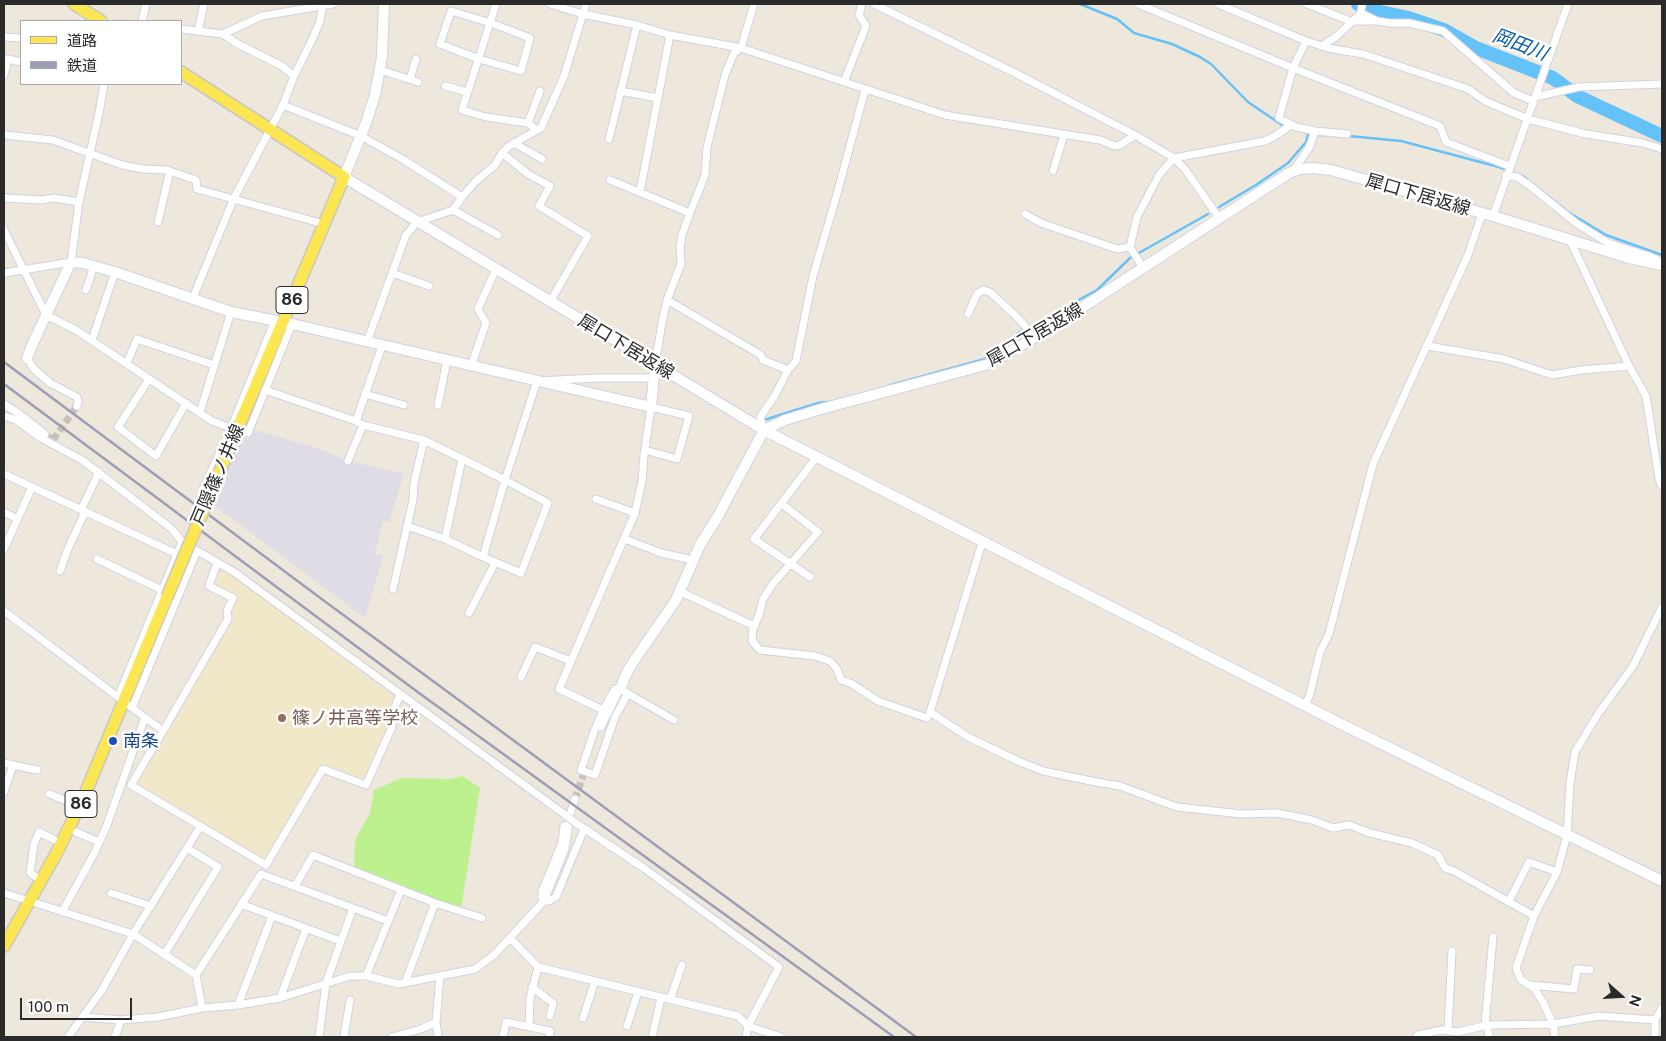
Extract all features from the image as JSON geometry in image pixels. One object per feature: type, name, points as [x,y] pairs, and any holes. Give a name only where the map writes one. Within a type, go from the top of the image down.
[{"type":"main road","points":[[74,4],[99,20]]},
{"type":"main road","points":[[182,73],[344,177]]},
{"type":"main road","name":"戸隠篠ノ井線","points":[[4,946],[80,806],[124,702],[165,593],[235,426],[284,322],[344,177]]},
{"type":"street","points":[[142,20],[146,4]]},
{"type":"street","points":[[198,31],[204,4]]},
{"type":"street","points":[[223,34],[262,16],[333,4]]},
{"type":"street","points":[[344,177],[375,95],[380,70],[384,4]]},
{"type":"street","points":[[496,4],[462,110],[486,117],[528,123],[537,130]]},
{"type":"street","points":[[550,4],[583,14],[637,24],[670,35],[741,48],[945,115],[1100,140],[1115,146],[1120,145],[1135,135]]},
{"type":"street","points":[[367,342],[406,235],[417,222],[454,210],[462,196],[495,165],[502,153],[514,143],[541,128],[564,76],[586,4]]},
{"type":"street","points":[[603,710],[559,689],[635,513],[642,481],[656,349],[667,300],[681,264],[680,247],[682,235],[705,175],[707,147],[725,75],[734,53],[741,48],[754,4]]},
{"type":"street","points":[[844,82],[866,26],[859,15],[862,4]]},
{"type":"street","points":[[874,4],[1013,72],[1135,135],[1174,158],[1185,169],[1220,218]]},
{"type":"street","points":[[1138,4],[1440,126],[1446,142],[1509,166]]},
{"type":"street","points":[[1218,4],[1306,41],[1363,54],[1468,89],[1485,101],[1528,119],[1586,134],[1643,143],[1662,149]]},
{"type":"street","points":[[1307,4],[1350,22],[1377,21],[1390,24],[1409,24],[1443,31],[1514,93],[1534,99],[1578,87],[1662,84]]},
{"type":"street","points":[[1322,46],[1337,36],[1361,12],[1362,4]]},
{"type":"street","points":[[1305,706],[1310,694],[1320,652],[1329,634],[1373,464],[1506,175],[1528,119],[1568,4]]},
{"type":"street","points":[[192,300],[234,198],[283,105],[294,76],[312,40],[320,21],[323,5]]},
{"type":"street","points":[[451,11],[491,22],[530,38],[521,71],[479,59],[440,44],[451,11]]},
{"type":"street","points":[[1361,12],[1377,21]]},
{"type":"street","points":[[609,139],[637,24]]},
{"type":"street","points":[[182,29],[223,34],[236,43],[282,66],[294,76]]},
{"type":"street","points":[[640,192],[670,35]]},
{"type":"street","points":[[4,37],[20,38]]},
{"type":"street","points":[[1306,41],[1293,68],[1279,118],[1288,127],[1314,135],[1347,134]]},
{"type":"street","points":[[4,76],[8,59],[20,62]]},
{"type":"street","points":[[410,80],[416,59]]},
{"type":"street","points":[[380,70],[418,82]]},
{"type":"street","points":[[77,406],[77,397],[50,383],[34,369],[27,358],[71,262],[78,202],[104,85]]},
{"type":"street","points":[[445,86],[467,92]]},
{"type":"street","points":[[528,123],[540,90]]},
{"type":"street","points":[[865,90],[813,276],[796,361],[788,370],[774,397],[760,417],[764,430],[816,458],[884,490],[982,543],[1305,706],[1662,881]]},
{"type":"street","points":[[620,91],[658,98]]},
{"type":"street","points":[[283,105],[361,136],[462,196]]},
{"type":"street","points":[[1143,268],[1130,247],[1137,217],[1159,175],[1174,158],[1265,141],[1288,127]]},
{"type":"street","points":[[1053,171],[1064,135]]},
{"type":"street","points":[[1292,172],[1309,148],[1314,135]]},
{"type":"street","points":[[4,136],[52,140],[122,165],[170,171],[196,180],[196,189],[324,224]]},
{"type":"street","points":[[514,143],[542,159]]},
{"type":"street","points":[[502,153],[528,174],[550,186],[539,206],[588,236],[550,302]]},
{"type":"street","name":"犀口下居返線","points":[[344,177],[764,430],[785,420],[821,409],[989,364],[1035,338],[1292,172],[1300,169],[1331,170],[1629,258],[1662,264]]},
{"type":"street","points":[[158,222],[170,171]]},
{"type":"street","points":[[1506,175],[1517,177],[1576,223],[1608,243],[1649,256],[1662,264]]},
{"type":"street","points":[[610,180],[690,213]]},
{"type":"street","points":[[4,198],[41,200],[54,198],[78,202]]},
{"type":"street","points":[[454,210],[498,235]]},
{"type":"street","points":[[1025,214],[1041,223],[1117,249],[1130,247]]},
{"type":"street","points":[[488,229],[495,223]]},
{"type":"street","points":[[5,233],[46,315],[92,340],[212,421],[235,426],[248,433],[265,390],[284,322]]},
{"type":"street","points":[[1570,240],[1629,366],[1646,396],[1659,479],[1662,486]]},
{"type":"street","points":[[4,274],[71,262],[94,266],[231,312],[284,322],[689,416],[678,459],[645,450]]},
{"type":"street","points":[[86,290],[94,266]]},
{"type":"street","points":[[471,366],[486,323],[478,310],[496,268]]},
{"type":"street","points":[[92,340],[115,272]]},
{"type":"street","points":[[392,273],[429,286]]},
{"type":"street","points":[[968,314],[977,294],[983,290],[990,292],[1019,319],[1035,338]]},
{"type":"street","points":[[667,300],[761,355],[763,360],[788,370]]},
{"type":"street","points":[[200,412],[231,312]]},
{"type":"street","points":[[127,363],[137,339],[214,365]]},
{"type":"street","points":[[356,421],[382,346]]},
{"type":"street","points":[[1428,346],[1504,359],[1552,375],[1581,370],[1629,366]]},
{"type":"street","points":[[438,405],[447,360]]},
{"type":"street","points":[[537,380],[654,378]]},
{"type":"street","points":[[149,379],[118,427],[156,456],[186,403]]},
{"type":"street","points":[[483,557],[537,380]]},
{"type":"street","points":[[265,390],[363,425],[424,440],[548,503],[521,573],[445,539],[407,526]]},
{"type":"street","points":[[365,394],[404,405]]},
{"type":"street","points":[[4,404],[45,434]]},
{"type":"street","points":[[4,416],[22,424],[39,437],[70,452],[99,472],[168,526],[182,542],[234,572],[576,823],[645,869],[779,967],[748,1026],[746,1037]]},
{"type":"street","points":[[348,461],[363,425]]},
{"type":"street","points":[[203,489],[235,426]]},
{"type":"street","points":[[674,720],[624,691],[615,689],[603,710],[581,770],[595,775],[624,691],[628,670],[681,592],[693,560],[764,430]]},
{"type":"street","points":[[393,589],[424,440]]},
{"type":"street","points":[[810,577],[754,539],[816,458]]},
{"type":"street","points":[[445,539],[462,459]]},
{"type":"street","points":[[60,571],[99,472]]},
{"type":"street","points":[[4,474],[177,554]]},
{"type":"street","points":[[4,549],[32,487]]},
{"type":"street","points":[[596,499],[635,513]]},
{"type":"street","points":[[782,504],[818,532],[763,599],[760,615],[754,626],[752,641],[760,650],[815,656],[830,661],[837,669],[841,680],[852,684],[878,701],[927,718]]},
{"type":"street","points":[[4,512],[17,519]]},
{"type":"street","points":[[625,539],[661,553],[693,560]]},
{"type":"street","points":[[97,559],[165,593],[182,542]]},
{"type":"street","points":[[982,543],[930,712],[975,740],[1043,771],[1120,786],[1177,807],[1241,814],[1277,813],[1312,820],[1333,828],[1349,825],[1370,833],[1412,843],[1438,855],[1445,868],[1454,871],[1534,916]]},
{"type":"street","points":[[124,702],[197,551]]},
{"type":"street","points":[[62,912],[99,842],[127,783],[163,731],[228,619],[227,611],[232,598],[208,586],[218,563]]},
{"type":"street","points":[[469,613],[496,563]]},
{"type":"street","points":[[681,592],[754,626]]},
{"type":"street","points":[[1555,1037],[1553,1024],[1543,1002],[1534,988],[1521,980],[1516,968],[1534,916],[1557,872],[1567,835],[1570,783],[1575,752],[1598,714],[1633,666],[1662,607]]},
{"type":"street","points":[[4,611],[163,731]]},
{"type":"street","points":[[521,677],[535,647],[571,662]]},
{"type":"street","points":[[586,767],[602,726],[624,691]]},
{"type":"street","points":[[127,783],[266,866],[323,769],[366,785],[392,727],[396,704],[400,695]]},
{"type":"street","points":[[127,783],[145,718]]},
{"type":"street","points":[[4,763],[37,770]]},
{"type":"street","points":[[4,792],[13,765]]},
{"type":"street","points":[[49,794],[80,806]]},
{"type":"street","points":[[82,1016],[121,1020],[158,1017],[202,1008],[238,1005],[280,998],[350,976],[366,976],[399,984],[474,969],[494,955],[544,901],[565,849],[575,799]]},
{"type":"street","points":[[544,901],[542,891],[562,843],[567,816]]},
{"type":"street","points":[[68,1037],[102,990],[133,934],[200,827]]},
{"type":"street","points":[[544,901],[549,901],[556,897],[584,828]]},
{"type":"street","points":[[41,880],[30,873],[34,844],[39,832],[55,840]]},
{"type":"street","points":[[76,832],[99,842]]},
{"type":"street","points":[[164,955],[218,867],[187,848]]},
{"type":"street","points":[[295,886],[313,855],[435,903],[482,918]]},
{"type":"street","points":[[1509,901],[1529,862],[1557,872]]},
{"type":"street","points":[[202,1008],[196,975],[260,874],[388,921]]},
{"type":"street","points":[[366,976],[401,890]]},
{"type":"street","points":[[4,893],[133,934],[196,975]]},
{"type":"street","points":[[112,893],[151,906]]},
{"type":"street","points":[[405,982],[435,903]]},
{"type":"street","points":[[241,904],[340,941]]},
{"type":"street","points":[[319,1037],[326,983],[353,908]]},
{"type":"street","points":[[238,1005],[272,916]]},
{"type":"street","points":[[280,998],[306,929]]},
{"type":"street","points":[[1489,1037],[1486,1025],[1493,937]]},
{"type":"street","points":[[510,938],[538,967],[738,1016],[748,1026],[781,1037]]},
{"type":"street","points":[[1448,1030],[1452,951]]},
{"type":"street","points":[[670,1000],[682,965]]},
{"type":"street","points":[[529,1027],[532,987],[538,967]]},
{"type":"street","points":[[1530,985],[1574,988],[1576,969],[1590,970]]},
{"type":"street","points":[[438,1037],[436,1022],[440,976]]},
{"type":"street","points":[[583,1018],[595,981]]},
{"type":"street","points":[[532,987],[553,1003],[550,1016]]},
{"type":"street","points":[[627,1026],[638,992]]},
{"type":"street","points":[[652,1037],[661,998]]},
{"type":"street","points":[[344,1037],[350,1000]]},
{"type":"street","points":[[1655,1037],[1655,1020],[1662,1008]]},
{"type":"street","points":[[1416,1037],[1418,1035],[1448,1030],[1458,1032],[1486,1025],[1553,1024],[1599,1016],[1655,1020]]},
{"type":"street","points":[[115,1037],[121,1020]]},
{"type":"street","points":[[392,1037],[421,1029],[436,1022]]},
{"type":"street","points":[[503,1037],[506,1022],[550,1030],[549,1037]]},
{"type":"shaded area","points":[[252,429],[323,450],[348,461],[404,474],[389,522],[383,521],[375,554],[383,556],[365,618],[215,506],[242,437],[249,439]]},
{"type":"shaded area","name":"篠ノ井高等学校","points":[[220,569],[224,570],[395,699],[390,726],[365,782],[322,766],[267,861],[263,862],[137,785],[135,781],[232,618],[229,609],[235,597],[214,587],[213,583]]},
{"type":"green space","points":[[462,776],[480,788],[461,909],[354,867],[355,840],[370,813],[374,790],[402,778],[451,779]]},
{"type":"waterway","points":[[1080,4],[1117,19],[1134,33],[1172,44],[1200,57],[1211,64],[1248,102],[1285,127]]},
{"type":"waterway","name":"岡田川","points":[[1358,4],[1371,10],[1409,18],[1444,30],[1476,48],[1553,78],[1577,96],[1662,136]]},
{"type":"waterway","points":[[1290,128],[1314,135],[1326,135]]},
{"type":"waterway","points":[[1219,207],[1288,163],[1306,142],[1308,134]]},
{"type":"waterway","points":[[1349,136],[1401,141],[1499,167],[1524,177],[1568,212],[1606,235],[1662,255]]},
{"type":"waterway","points":[[1003,351],[1018,333],[1097,290],[1130,258],[1208,214]]},
{"type":"waterway","points":[[891,385],[992,357]]},
{"type":"waterway","points":[[764,420],[818,403],[828,402]]},
{"type":"tunnel","points":[[45,434],[53,440],[77,406]]},
{"type":"tunnel","points":[[575,799],[586,767]]},
{"type":"railway","points":[[4,362],[323,600],[916,1037]]},
{"type":"railway","points":[[4,384],[419,693],[894,1037]]},
{"type":"place","name":"篠ノ井高等学校","points":[[282,718]]},
{"type":"place","name":"南条","points":[[113,741]]}]
